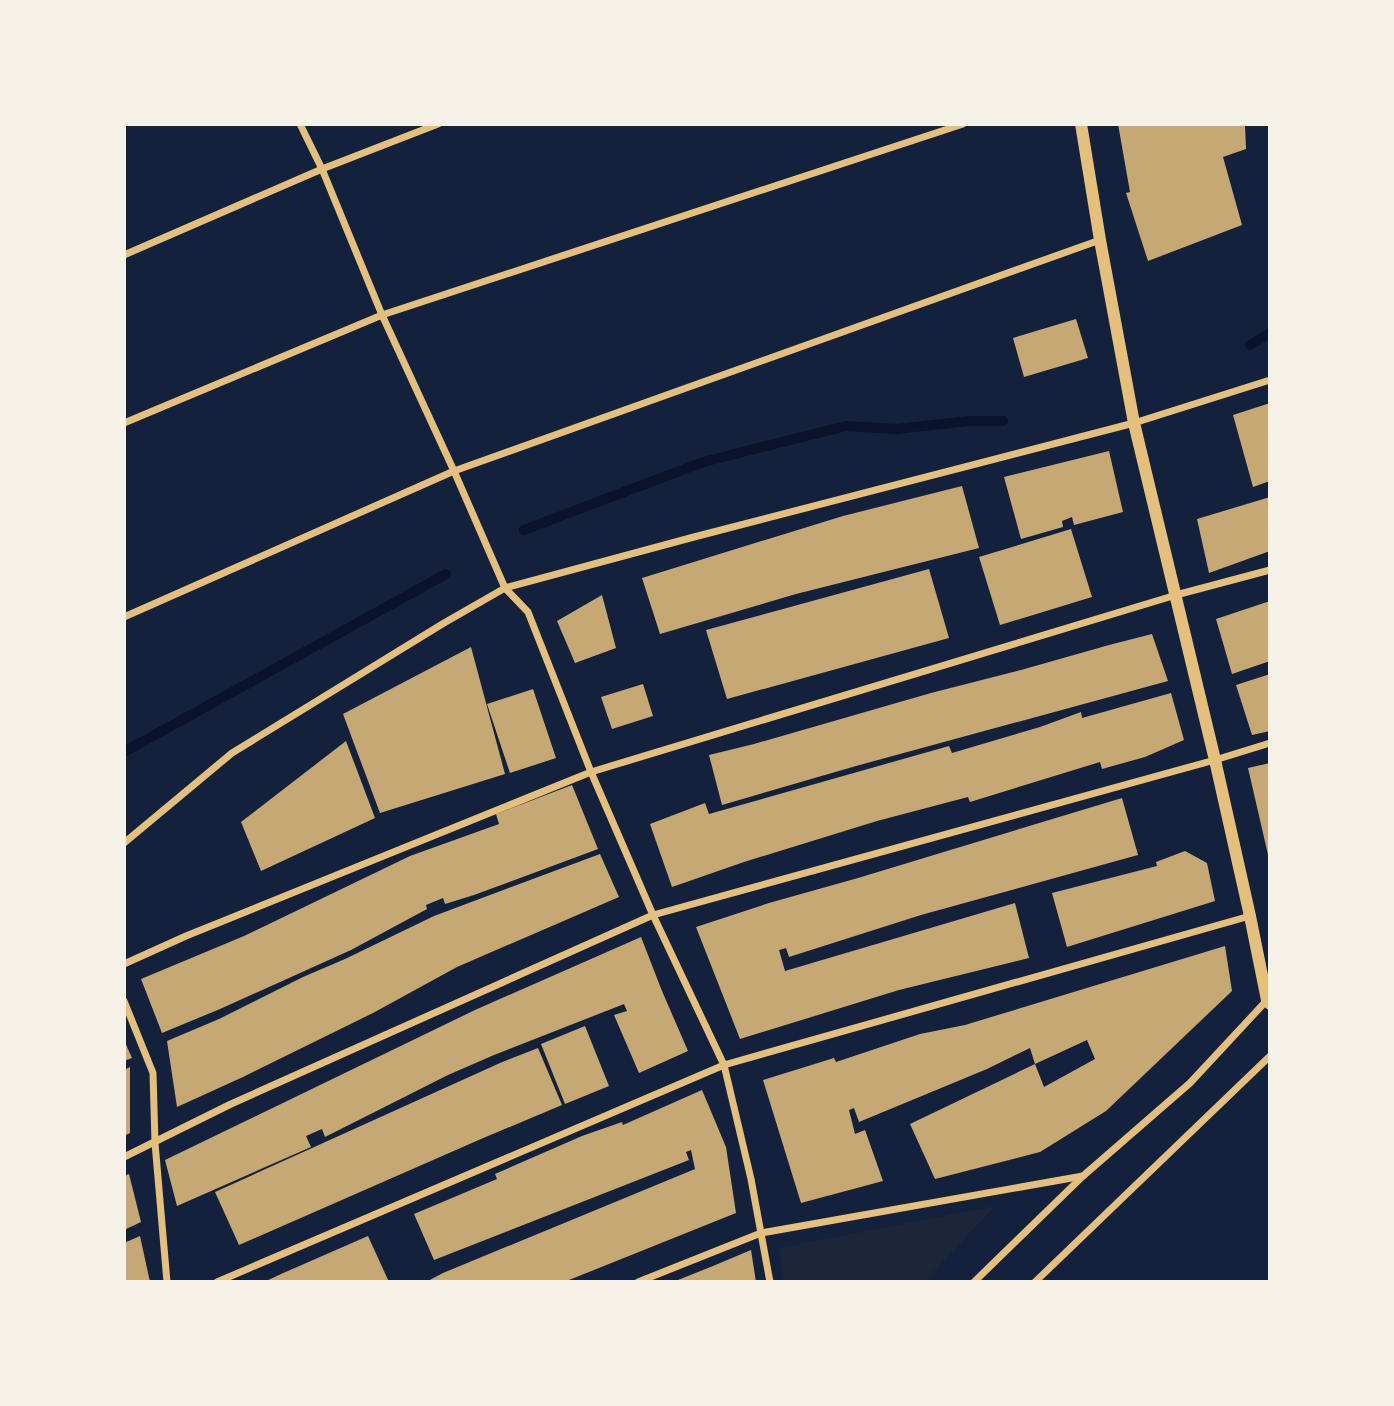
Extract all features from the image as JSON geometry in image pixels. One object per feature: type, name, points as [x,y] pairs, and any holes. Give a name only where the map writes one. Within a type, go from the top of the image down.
[{"type":"street","points":[[300,124],[322,169],[382,315],[505,588],[528,612],[591,772],[653,915],[723,1065],[743,1139],[770,1282]]},
{"type":"street","points":[[124,255],[322,169],[438,124]]},
{"type":"street","points":[[124,424],[382,315],[963,124]]},
{"type":"street","points":[[974,1282],[1083,1176],[1190,1083],[1269,1001],[1215,760],[1134,423],[1081,124]]},
{"type":"street","points":[[124,617],[454,471],[1100,240]]},
{"type":"street","points":[[124,843],[232,753],[505,588],[1134,423],[1270,380]]},
{"type":"street","points":[[124,964],[591,772],[1176,595],[1270,570]]},
{"type":"street","points":[[124,1157],[231,1104],[653,915],[1270,743]]},
{"type":"street","points":[[217,1282],[723,1065],[1251,916]]},
{"type":"street","points":[[124,1001],[153,1073],[155,1143],[167,1282]]},
{"type":"street","points":[[1035,1282],[1270,1056]]},
{"type":"street","points":[[638,1282],[761,1233],[1083,1176]]},
{"type":"shaded area","points":[[995,1206],[924,1282],[784,1282],[779,1248]]},
{"type":"building","points":[[1118,124],[1245,124],[1246,149],[1223,157],[1242,225],[1148,261],[1126,193],[1130,192]]},
{"type":"building","points":[[1076,319],[1088,358],[1024,377],[1013,338]]},
{"type":"building","points":[[1270,403],[1270,481],[1253,487],[1233,415]]},
{"type":"building","points":[[1109,451],[1123,512],[1074,525],[1072,517],[1062,521],[1063,527],[1021,539],[1004,477]]},
{"type":"building","points":[[962,486],[979,548],[796,594],[660,634],[642,578],[843,516]]},
{"type":"building","points":[[1270,497],[1270,551],[1209,573],[1197,519]]},
{"type":"building","points":[[1071,529],[1092,597],[1000,625],[979,557]]},
{"type":"building","points":[[929,569],[949,638],[727,699],[706,630]]},
{"type":"building","points":[[602,595],[616,648],[575,663],[557,621]]},
{"type":"building","points":[[1270,601],[1270,661],[1232,674],[1216,619]]},
{"type":"building","points":[[1152,634],[1168,681],[722,805],[709,755]]},
{"type":"building","points":[[471,647],[505,774],[380,813],[343,714]]},
{"type":"building","points":[[1270,674],[1270,731],[1252,735],[1236,685]]},
{"type":"building","points":[[643,684],[653,716],[612,729],[601,697]]},
{"type":"building","points":[[533,689],[556,758],[510,773],[487,704]]},
{"type":"building","points":[[1171,693],[1184,740],[1145,757],[1102,769],[1100,762],[970,802],[968,797],[877,821],[672,887],[650,824],[705,803],[709,814],[949,746],[952,753],[1081,712],[1082,718]]},
{"type":"building","points":[[346,741],[375,818],[261,871],[241,822]]},
{"type":"building","points":[[1270,763],[1270,859],[1269,859],[1248,768]]},
{"type":"building","points":[[572,785],[598,849],[474,895],[445,904],[443,898],[426,905],[427,909],[351,950],[162,1033],[141,979],[244,936],[410,856],[499,824],[496,814]]},
{"type":"building","points":[[1122,798],[1138,855],[921,915],[789,957],[786,948],[779,950],[785,971],[1015,903],[1029,958],[899,990],[740,1039],[696,927]]},
{"type":"building","points":[[1185,851],[1207,863],[1215,901],[1067,947],[1052,893],[1157,866],[1156,862]]},
{"type":"building","points":[[600,854],[619,897],[457,967],[373,1013],[177,1107],[167,1041],[219,1019],[434,916]]},
{"type":"building","points":[[641,937],[688,1051],[639,1073],[614,1015],[627,1011],[624,1004],[448,1075],[325,1137],[322,1129],[306,1136],[311,1147],[177,1206],[165,1160],[475,1010]]},
{"type":"building","points":[[1225,946],[1232,991],[1106,1111],[1040,1152],[935,1179],[910,1124],[1035,1064],[1030,1048],[987,1069],[859,1122],[854,1108],[849,1110],[855,1134],[865,1130],[883,1181],[801,1203],[763,1080],[834,1058],[836,1062],[920,1034],[965,1025]],"holes":[[[1087,1040],[1095,1059],[1044,1087],[1035,1064]]]},
{"type":"building","points":[[585,1026],[609,1086],[565,1104],[541,1044]]},
{"type":"building","points":[[124,1040],[132,1058],[124,1061]]},
{"type":"building","points":[[538,1048],[562,1105],[239,1245],[215,1192]]},
{"type":"building","points":[[130,1067],[130,1133],[124,1136],[124,1070]]},
{"type":"building","points":[[702,1090],[726,1147],[736,1213],[564,1282],[426,1282],[695,1169],[691,1150],[686,1152],[689,1160],[434,1260],[414,1214],[497,1179],[495,1174],[582,1136],[622,1122],[623,1125]]},
{"type":"building","points":[[129,1174],[141,1222],[124,1230],[124,1176]]},
{"type":"building","points":[[140,1236],[150,1282],[124,1282],[124,1243]]},
{"type":"building","points":[[368,1236],[389,1282],[264,1282],[281,1274]]},
{"type":"building","points":[[751,1250],[756,1282],[673,1282],[713,1266]]},
{"type":"waterway","points":[[1250,345],[1270,333]]},
{"type":"waterway","points":[[524,530],[703,462],[846,426],[896,429],[969,421],[1003,421]]},
{"type":"waterway","points":[[124,752],[446,574]]}]
